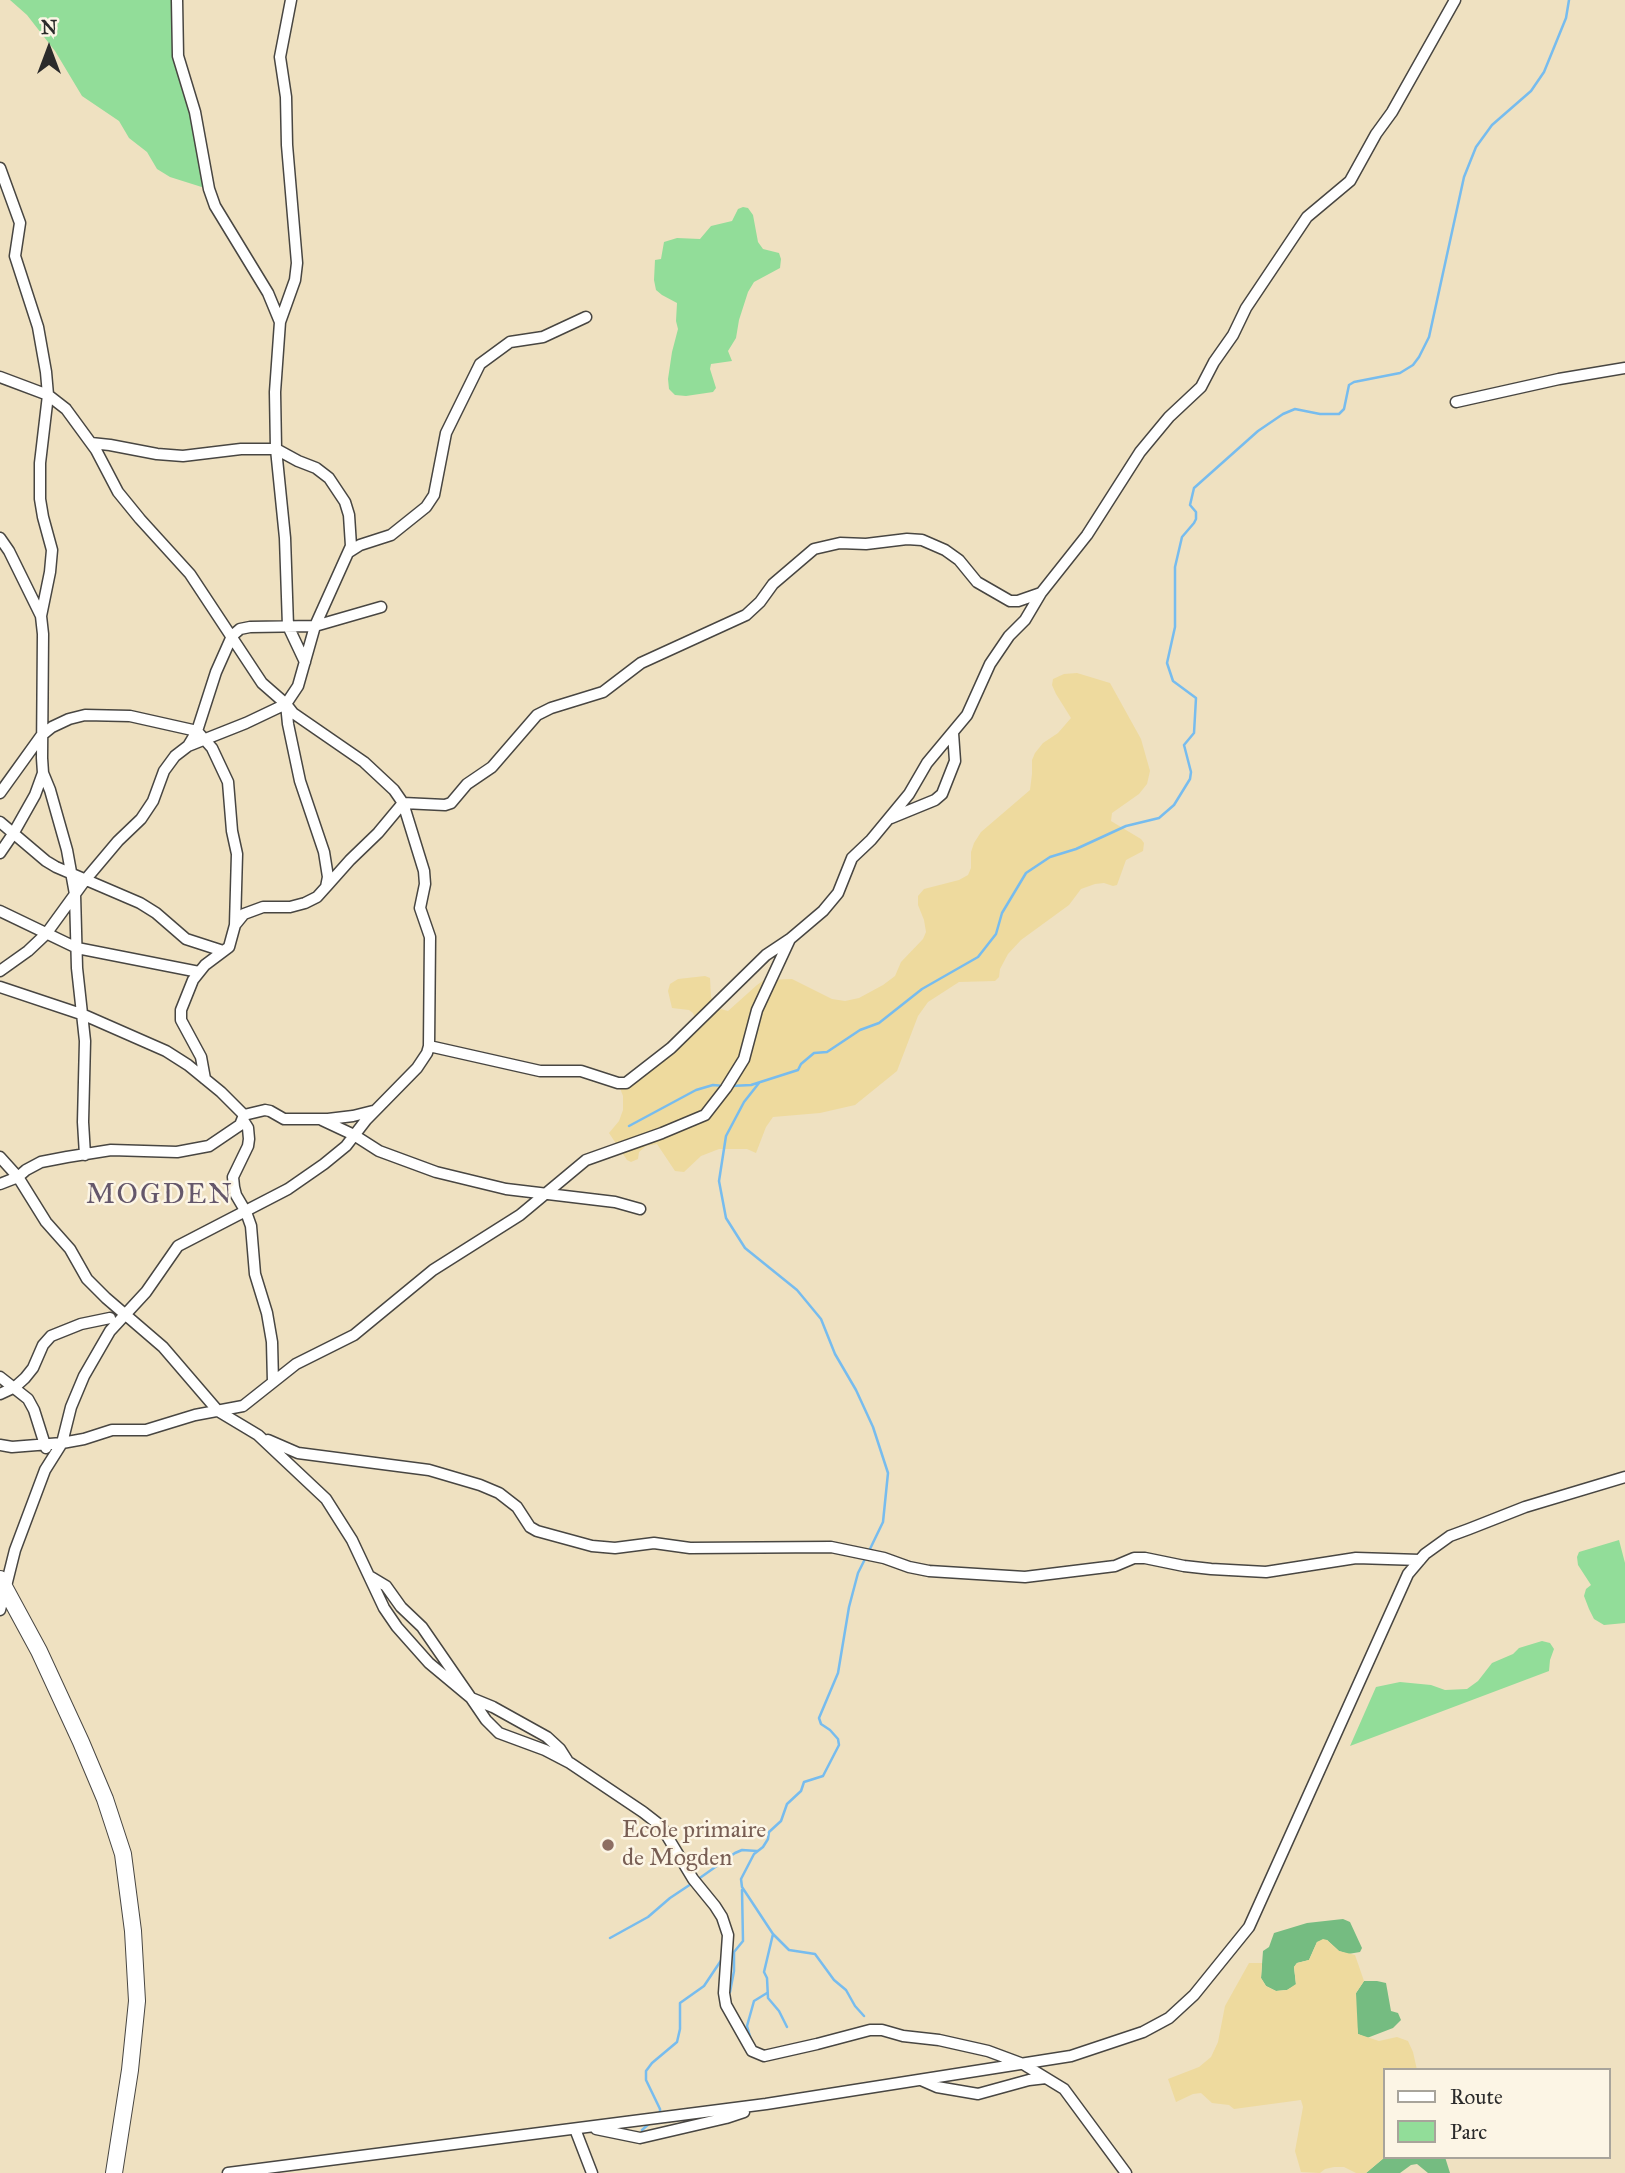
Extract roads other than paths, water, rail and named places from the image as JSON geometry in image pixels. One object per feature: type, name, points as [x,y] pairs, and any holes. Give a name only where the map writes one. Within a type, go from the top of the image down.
[{"type":"street","points":[[177,0],[178,56],[195,112],[209,189],[215,206],[268,293],[280,322]]},
{"type":"street","points":[[291,0],[280,57],[286,97],[287,145],[298,263],[280,322],[275,392],[276,449],[284,526],[288,626],[305,662]]},
{"type":"street","points":[[429,1046],[540,1070],[581,1071],[626,1083],[671,1048],[766,955],[823,911],[838,893],[852,858],[889,819],[917,783],[927,763],[967,715],[990,664],[1087,535],[1140,452],[1169,417],[1201,387],[1233,334],[1245,308],[1307,217],[1350,181],[1376,134],[1392,113],[1455,0]]},
{"type":"street","points":[[0,168],[20,223],[15,256],[38,327],[48,395],[40,463],[40,499],[52,551],[41,617],[41,736],[43,772],[50,790],[75,894],[77,968],[85,1041],[85,1155]]},
{"type":"street","points":[[349,552],[360,545],[391,535],[426,507],[434,495],[446,433],[480,364],[510,342],[543,337],[586,317]]},
{"type":"street","points":[[1456,402],[1559,379],[1625,368]]},
{"type":"street","points":[[0,377],[48,395],[66,409],[91,443],[118,492],[190,575],[262,683],[293,713],[365,762],[386,781],[403,803],[424,871],[425,884],[420,908],[430,937],[427,1053],[417,1068],[346,1146],[324,1164],[288,1189],[178,1246],[146,1292],[110,1331],[80,1386],[71,1407],[62,1443],[48,1465],[3,1585],[0,1610]]},
{"type":"street","points":[[0,971],[29,951],[46,934],[86,879],[141,819],[153,801],[164,771],[175,756],[201,735],[246,723],[286,704],[298,686],[315,626],[349,552],[349,515],[345,502],[329,478],[316,468],[276,449],[241,449],[183,456],[91,443]]},
{"type":"street","points":[[0,538],[41,617]]},
{"type":"street","points":[[403,803],[451,803],[467,784],[492,767],[537,715],[603,692],[641,663],[747,615],[760,603],[773,584],[814,549],[826,545],[840,542],[866,544],[907,538],[922,540],[945,551],[959,561],[977,582],[1010,601],[1041,593]]},
{"type":"street","points":[[201,735],[216,673],[232,636],[240,629],[315,626],[380,607]]},
{"type":"street","points":[[286,704],[300,781],[327,862],[326,887]]},
{"type":"street","points":[[0,793],[41,736],[52,727],[85,715],[130,716],[201,735],[212,748],[228,782],[232,831],[237,854],[235,925],[229,947],[199,972],[181,1010],[181,1020],[201,1057],[205,1079]]},
{"type":"street","points":[[889,819],[942,794],[955,761],[953,733]]},
{"type":"street","points":[[0,853],[35,795],[43,772]]},
{"type":"street","points":[[235,925],[244,914],[253,909],[305,903],[317,897],[403,803]]},
{"type":"street","points":[[0,822],[46,861],[140,903],[186,939],[223,951]]},
{"type":"street","points":[[0,911],[77,948],[199,972]]},
{"type":"street","points":[[0,1445],[12,1447],[62,1443],[112,1430],[146,1430],[195,1415],[243,1406],[296,1364],[354,1335],[433,1270],[520,1215],[586,1160],[705,1115],[744,1059],[757,1010],[790,939]]},
{"type":"street","points":[[0,987],[83,1015],[166,1051],[205,1079],[243,1117],[249,1132],[248,1146],[233,1177],[236,1195],[247,1212],[251,1226],[255,1274],[267,1313],[272,1342],[273,1382]]},
{"type":"street","points":[[0,1184],[41,1163],[111,1150],[177,1152],[209,1146],[232,1131],[243,1117],[265,1110],[284,1119],[322,1119],[376,1110]]},
{"type":"street","points":[[322,1119],[379,1151],[436,1172],[506,1189],[615,1202],[640,1209]]},
{"type":"street","points":[[0,1157],[18,1177],[46,1222],[70,1249],[87,1279],[163,1347],[218,1411],[258,1435],[298,1453],[429,1470],[480,1485],[499,1493],[517,1507],[530,1527],[537,1531],[592,1546],[615,1548],[654,1543],[690,1548],[831,1547],[929,1571],[1025,1577],[1107,1567],[1133,1558],[1198,1568],[1266,1572],[1356,1558],[1420,1560]]},
{"type":"street","points":[[106,1298],[110,1331]]},
{"type":"street","points":[[0,1394],[15,1387],[33,1368],[43,1345],[51,1336],[81,1324],[110,1318]]},
{"type":"street","points":[[0,1377],[28,1399],[45,1444],[48,1465]]},
{"type":"street","points":[[258,1435],[326,1499],[352,1539],[384,1608],[429,1663],[471,1698],[547,1737],[570,1763]]},
{"type":"street","points":[[228,2173],[766,2104],[1071,2056],[1143,2032],[1169,2018],[1194,1995],[1249,1927],[1408,1574],[1425,1553],[1450,1536],[1525,1507],[1625,1477]]},
{"type":"street","points":[[369,1576],[386,1586],[401,1607],[422,1626],[486,1720],[499,1733],[545,1750],[570,1763],[661,1826],[693,1879],[715,1906],[728,1935],[724,1993],[726,2005],[752,2051],[764,2056],[870,2030],[882,2030],[964,2046],[1023,2064],[1064,2089],[1126,2173]]},
{"type":"street","points":[[3,1585],[39,1651],[81,1742],[105,1799],[123,1854],[133,1931],[137,2001],[130,2070],[114,2173]]},
{"type":"street","points":[[921,2080],[937,2087],[978,2094],[1046,2078]]},
{"type":"street","points":[[587,2127],[640,2137],[726,2118],[766,2104]]},
{"type":"street","points":[[575,2129],[592,2173]]},
{"type":"waterway","points":[[731,1086],[751,1085],[798,1070],[814,1053],[827,1052],[860,1030],[879,1023],[922,989],[978,957],[996,934],[1002,913],[1026,873],[1050,857],[1076,849],[1126,826],[1159,818],[1174,805],[1190,779],[1191,772],[1184,745],[1194,733],[1196,698],[1173,681],[1167,663],[1175,627],[1175,567],[1182,537],[1196,519],[1196,512],[1190,505],[1194,488],[1258,431],[1283,414],[1295,409],[1320,414],[1339,414],[1344,409],[1349,385],[1400,373],[1413,365],[1429,337],[1464,177],[1476,147],[1492,125],[1531,91],[1544,72],[1566,18],[1569,0]]},
{"type":"waterway","points":[[759,1083],[744,1102],[726,1136],[719,1181],[726,1218],[745,1248],[797,1290],[821,1319],[835,1354],[873,1427],[888,1473],[883,1522],[869,1551]]},
{"type":"waterway","points":[[629,1126],[696,1090],[713,1085],[724,1086]]},
{"type":"waterway","points":[[787,2027],[768,1998],[764,1972],[773,1934],[742,1887],[741,1879],[754,1854],[768,1839],[769,1832],[781,1821],[787,1804],[801,1791],[804,1782],[823,1776],[839,1745],[838,1739],[821,1724],[819,1718],[838,1673],[849,1607],[858,1573],[866,1557]]},
{"type":"waterway","points":[[697,1880],[735,1853],[742,1850],[757,1851]]},
{"type":"waterway","points":[[610,1938],[648,1917],[691,1884]]},
{"type":"waterway","points":[[730,1992],[734,1952],[743,1941],[742,1890]]},
{"type":"waterway","points":[[773,1934],[789,1950],[815,1954],[864,2016]]},
{"type":"waterway","points":[[660,2113],[646,2080],[646,2071],[677,2042],[680,2003],[704,1986],[722,1959]]},
{"type":"waterway","points":[[751,2040],[747,2026],[754,2001],[767,1993]]},
{"type":"waterway","points":[[642,2130],[650,2123]]},
{"type":"place","name":"Ecole primaire de Mogden","points":[[608,1845]]},
{"type":"district","name":"MOGDEN","points":[[160,1196]]}]
